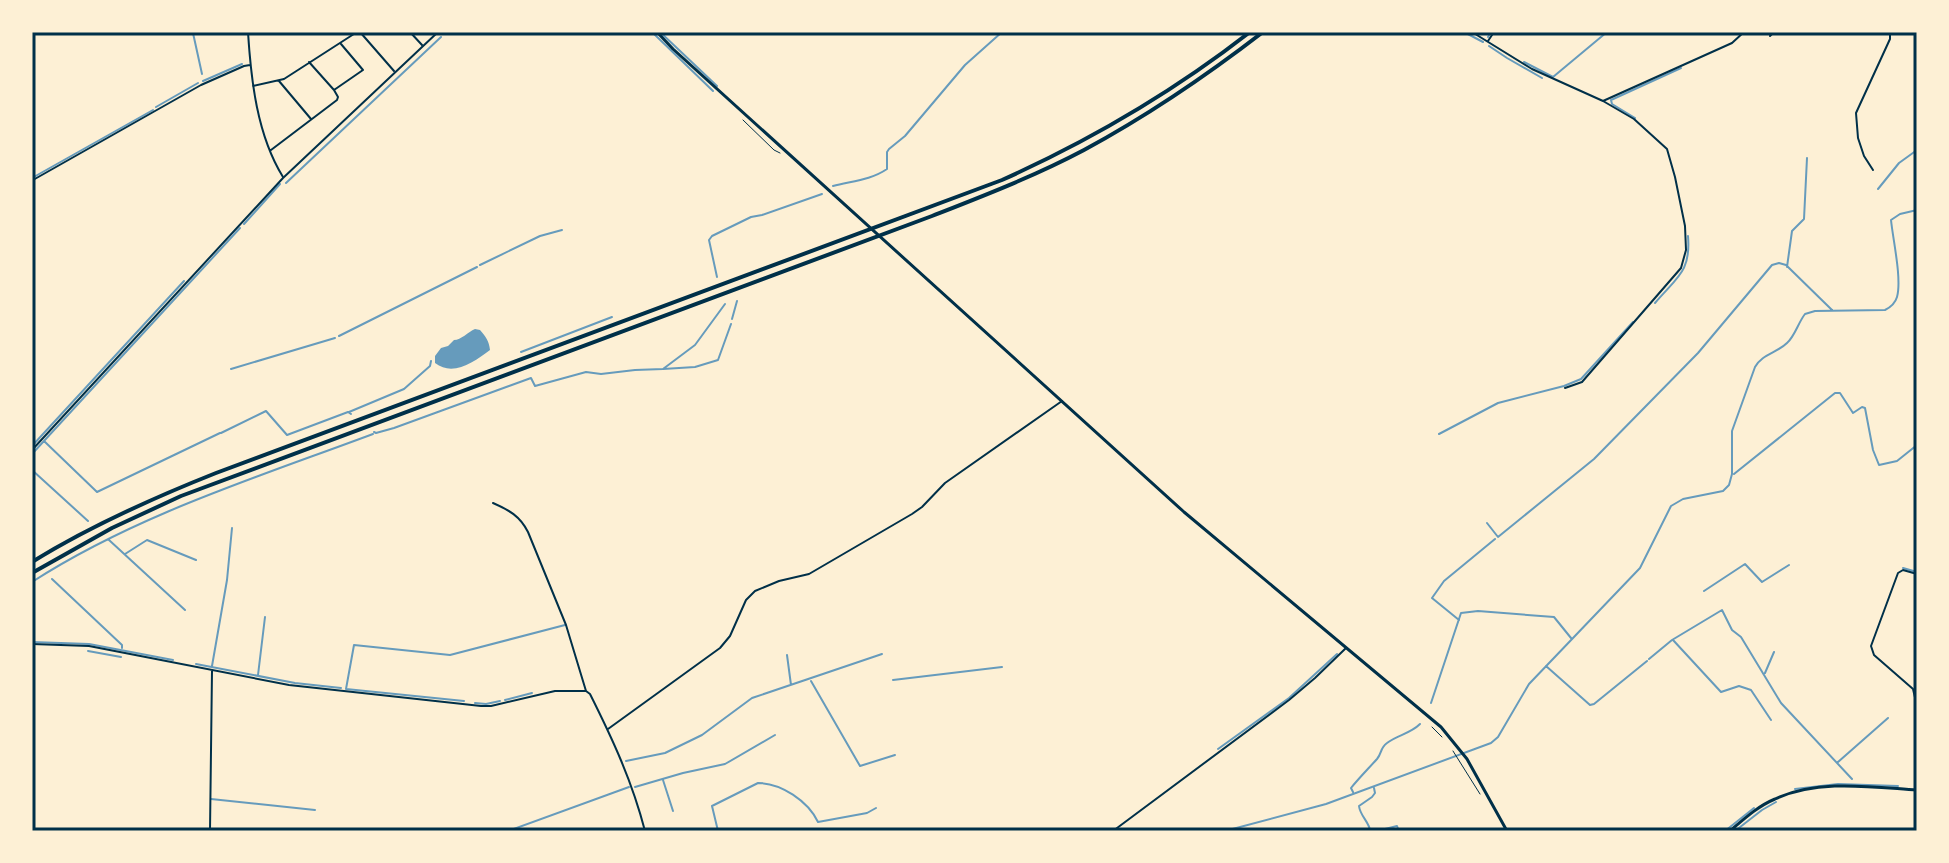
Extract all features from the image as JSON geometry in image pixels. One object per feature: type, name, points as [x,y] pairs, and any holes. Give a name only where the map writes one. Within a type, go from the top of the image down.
[{"type":"highway","points":[[32,562],[106,521],[216,473],[1002,180],[1078,144],[1146,105],[1250,32]]},
{"type":"highway","points":[[32,573],[112,528],[194,491],[1018,182],[1133,123],[1263,32]]},
{"type":"main road","points":[[657,32],[694,69],[1184,512],[1441,727],[1467,759],[1507,831]]},
{"type":"main road","points":[[1730,831],[1775,798],[1800,791],[1855,786],[1917,790]]},
{"type":"street","points":[[248,32],[253,86],[264,135],[283,178]]},
{"type":"street","points":[[253,86],[279,81],[358,32],[395,72]]},
{"type":"street","points":[[410,32],[423,46]]},
{"type":"street","points":[[32,450],[283,178],[438,32]]},
{"type":"street","points":[[1472,32],[1532,69],[1603,101],[1634,119],[1667,149],[1675,177],[1685,226],[1686,256],[1681,268],[1582,382],[1565,388]]},
{"type":"street","points":[[1488,41],[1494,32]]},
{"type":"street","points":[[1603,101],[1732,43],[1744,32]]},
{"type":"street","points":[[1770,36],[1774,32]]},
{"type":"street","points":[[1873,170],[1858,138],[1856,113],[1890,39],[1890,32]]},
{"type":"street","points":[[334,90],[363,70],[340,43]]},
{"type":"street","points":[[270,151],[337,100],[334,90],[309,62]]},
{"type":"street","points":[[33,180],[203,84],[250,65]]},
{"type":"street","points":[[279,81],[311,120]]},
{"type":"street","points":[[608,729],[720,648],[730,636],[746,600],[755,591],[809,574],[912,514],[945,483],[1062,401]]},
{"type":"street","points":[[493,503],[513,512],[524,524],[566,625],[586,691],[608,729],[632,785],[645,831]]},
{"type":"street","points":[[1917,574],[1903,570],[1898,573],[1871,646],[1874,655],[1913,689],[1917,706]]},
{"type":"street","points":[[32,644],[89,646],[289,685],[481,706],[555,691],[586,691]]},
{"type":"street","points":[[1113,831],[1289,700],[1347,647]]},
{"type":"street","points":[[210,831],[212,670]]},
{"type":"path","points":[[1453,750],[1482,796]]},
{"type":"water","points":[[475,329],[484,335],[490,350],[456,368],[449,369],[435,363],[435,356],[441,348]]},
{"type":"waterway","points":[[652,32],[713,91]]},
{"type":"waterway","points":[[660,32],[717,86]]},
{"type":"waterway","points":[[833,186],[868,178],[887,169],[889,149],[905,136],[965,65],[1002,32]]},
{"type":"waterway","points":[[1464,32],[1483,42]]},
{"type":"waterway","points":[[1488,37],[1491,32]]},
{"type":"waterway","points":[[1524,62],[1553,77],[1607,32]]},
{"type":"waterway","points":[[193,33],[202,74]]},
{"type":"waterway","points":[[286,183],[441,37]]},
{"type":"waterway","points":[[1489,46],[1542,78]]},
{"type":"waterway","points":[[203,81],[242,64]]},
{"type":"waterway","points":[[1635,118],[1612,104],[1611,100],[1681,68]]},
{"type":"waterway","points":[[156,107],[198,83]]},
{"type":"waterway","points":[[32,178],[153,110]]},
{"type":"waterway","points":[[1878,189],[1899,163],[1917,150]]},
{"type":"waterway","points":[[1787,267],[1792,231],[1804,219],[1807,158]]},
{"type":"waterway","points":[[244,224],[280,184]]},
{"type":"waterway","points":[[717,277],[709,240],[712,236],[751,217],[822,194]]},
{"type":"waterway","points":[[1225,831],[1326,804],[1491,743],[1498,737],[1529,684],[1640,568],[1671,506],[1683,499],[1723,491],[1729,485],[1732,431],[1758,363],[1787,343],[1805,314],[1815,311],[1885,310],[1894,303],[1898,280],[1891,220],[1917,210]]},
{"type":"waterway","points":[[32,454],[240,228]]},
{"type":"waterway","points":[[480,265],[540,236],[562,230]]},
{"type":"waterway","points":[[1655,303],[1685,266],[1688,236]]},
{"type":"waterway","points":[[1487,523],[1498,537],[1594,459],[1698,353],[1772,265],[1786,265],[1832,310]]},
{"type":"waterway","points":[[339,336],[477,267]]},
{"type":"waterway","points":[[32,446],[184,281]]},
{"type":"waterway","points":[[732,319],[737,301]]},
{"type":"waterway","points":[[374,432],[394,428],[531,378],[535,386],[586,372],[601,374],[663,369],[695,345],[725,304]]},
{"type":"waterway","points":[[521,352],[612,317]]},
{"type":"waterway","points":[[1439,434],[1498,403],[1581,379],[1633,322]]},
{"type":"waterway","points":[[663,369],[695,367],[718,360],[731,324]]},
{"type":"waterway","points":[[231,369],[335,338]]},
{"type":"waterway","points":[[349,412],[404,389],[430,366],[431,361]]},
{"type":"waterway","points":[[1734,474],[1835,393],[1840,393],[1853,413],[1865,408],[1879,465],[1897,461],[1917,445]]},
{"type":"waterway","points":[[221,433],[266,411],[287,435],[348,412],[351,414]]},
{"type":"waterway","points":[[44,441],[97,492],[220,433]]},
{"type":"waterway","points":[[32,582],[72,558],[155,517],[373,434]]},
{"type":"waterway","points":[[32,470],[88,521]]},
{"type":"waterway","points":[[212,666],[227,580],[232,528]]},
{"type":"waterway","points":[[1459,620],[1432,598],[1444,581],[1495,539]]},
{"type":"waterway","points":[[109,540],[185,610]]},
{"type":"waterway","points":[[125,554],[147,540],[196,560]]},
{"type":"waterway","points":[[1704,591],[1745,564],[1762,582],[1789,565]]},
{"type":"waterway","points":[[1903,568],[1917,572]]},
{"type":"waterway","points":[[52,579],[122,648]]},
{"type":"waterway","points":[[1649,659],[1672,640],[1722,610],[1781,703],[1852,779]]},
{"type":"waterway","points":[[1431,703],[1461,613],[1478,611],[1554,617],[1571,638]]},
{"type":"waterway","points":[[258,675],[265,617]]},
{"type":"waterway","points":[[346,689],[354,645],[450,655],[565,625]]},
{"type":"waterway","points":[[1673,640],[1721,692],[1739,686],[1751,690],[1771,720]]},
{"type":"waterway","points":[[32,642],[89,644],[173,660]]},
{"type":"waterway","points":[[88,651],[121,657]]},
{"type":"waterway","points":[[1765,673],[1774,652]]},
{"type":"waterway","points":[[626,761],[665,753],[702,735],[752,698],[882,654]]},
{"type":"waterway","points":[[1218,749],[1289,698],[1337,654]]},
{"type":"waterway","points":[[787,655],[791,685]]},
{"type":"waterway","points":[[1546,666],[1590,705],[1647,661]]},
{"type":"waterway","points":[[196,664],[295,683],[341,688]]},
{"type":"waterway","points":[[893,680],[1002,667]]},
{"type":"waterway","points":[[811,681],[860,766],[895,755]]},
{"type":"waterway","points":[[346,689],[464,701]]},
{"type":"waterway","points":[[505,700],[532,693]]},
{"type":"waterway","points":[[475,703],[500,701]]},
{"type":"waterway","points":[[1838,762],[1888,718]]},
{"type":"waterway","points":[[1353,792],[1351,788],[1377,759],[1385,745],[1420,724]]},
{"type":"waterway","points":[[635,787],[725,764],[775,735]]},
{"type":"waterway","points":[[663,780],[673,811]]},
{"type":"waterway","points":[[718,831],[712,806],[758,783],[776,786],[793,795],[808,807],[818,822],[867,813],[876,808]]},
{"type":"waterway","points":[[1795,789],[1838,784],[1898,786]]},
{"type":"waterway","points":[[508,831],[629,787]]},
{"type":"waterway","points":[[1370,831],[1359,806],[1372,797],[1374,788]]},
{"type":"waterway","points":[[211,799],[315,810]]},
{"type":"waterway","points":[[1735,831],[1776,802]]},
{"type":"waterway","points":[[1725,831],[1754,808]]},
{"type":"waterway","points":[[1377,831],[1397,826],[1399,831]]}]
